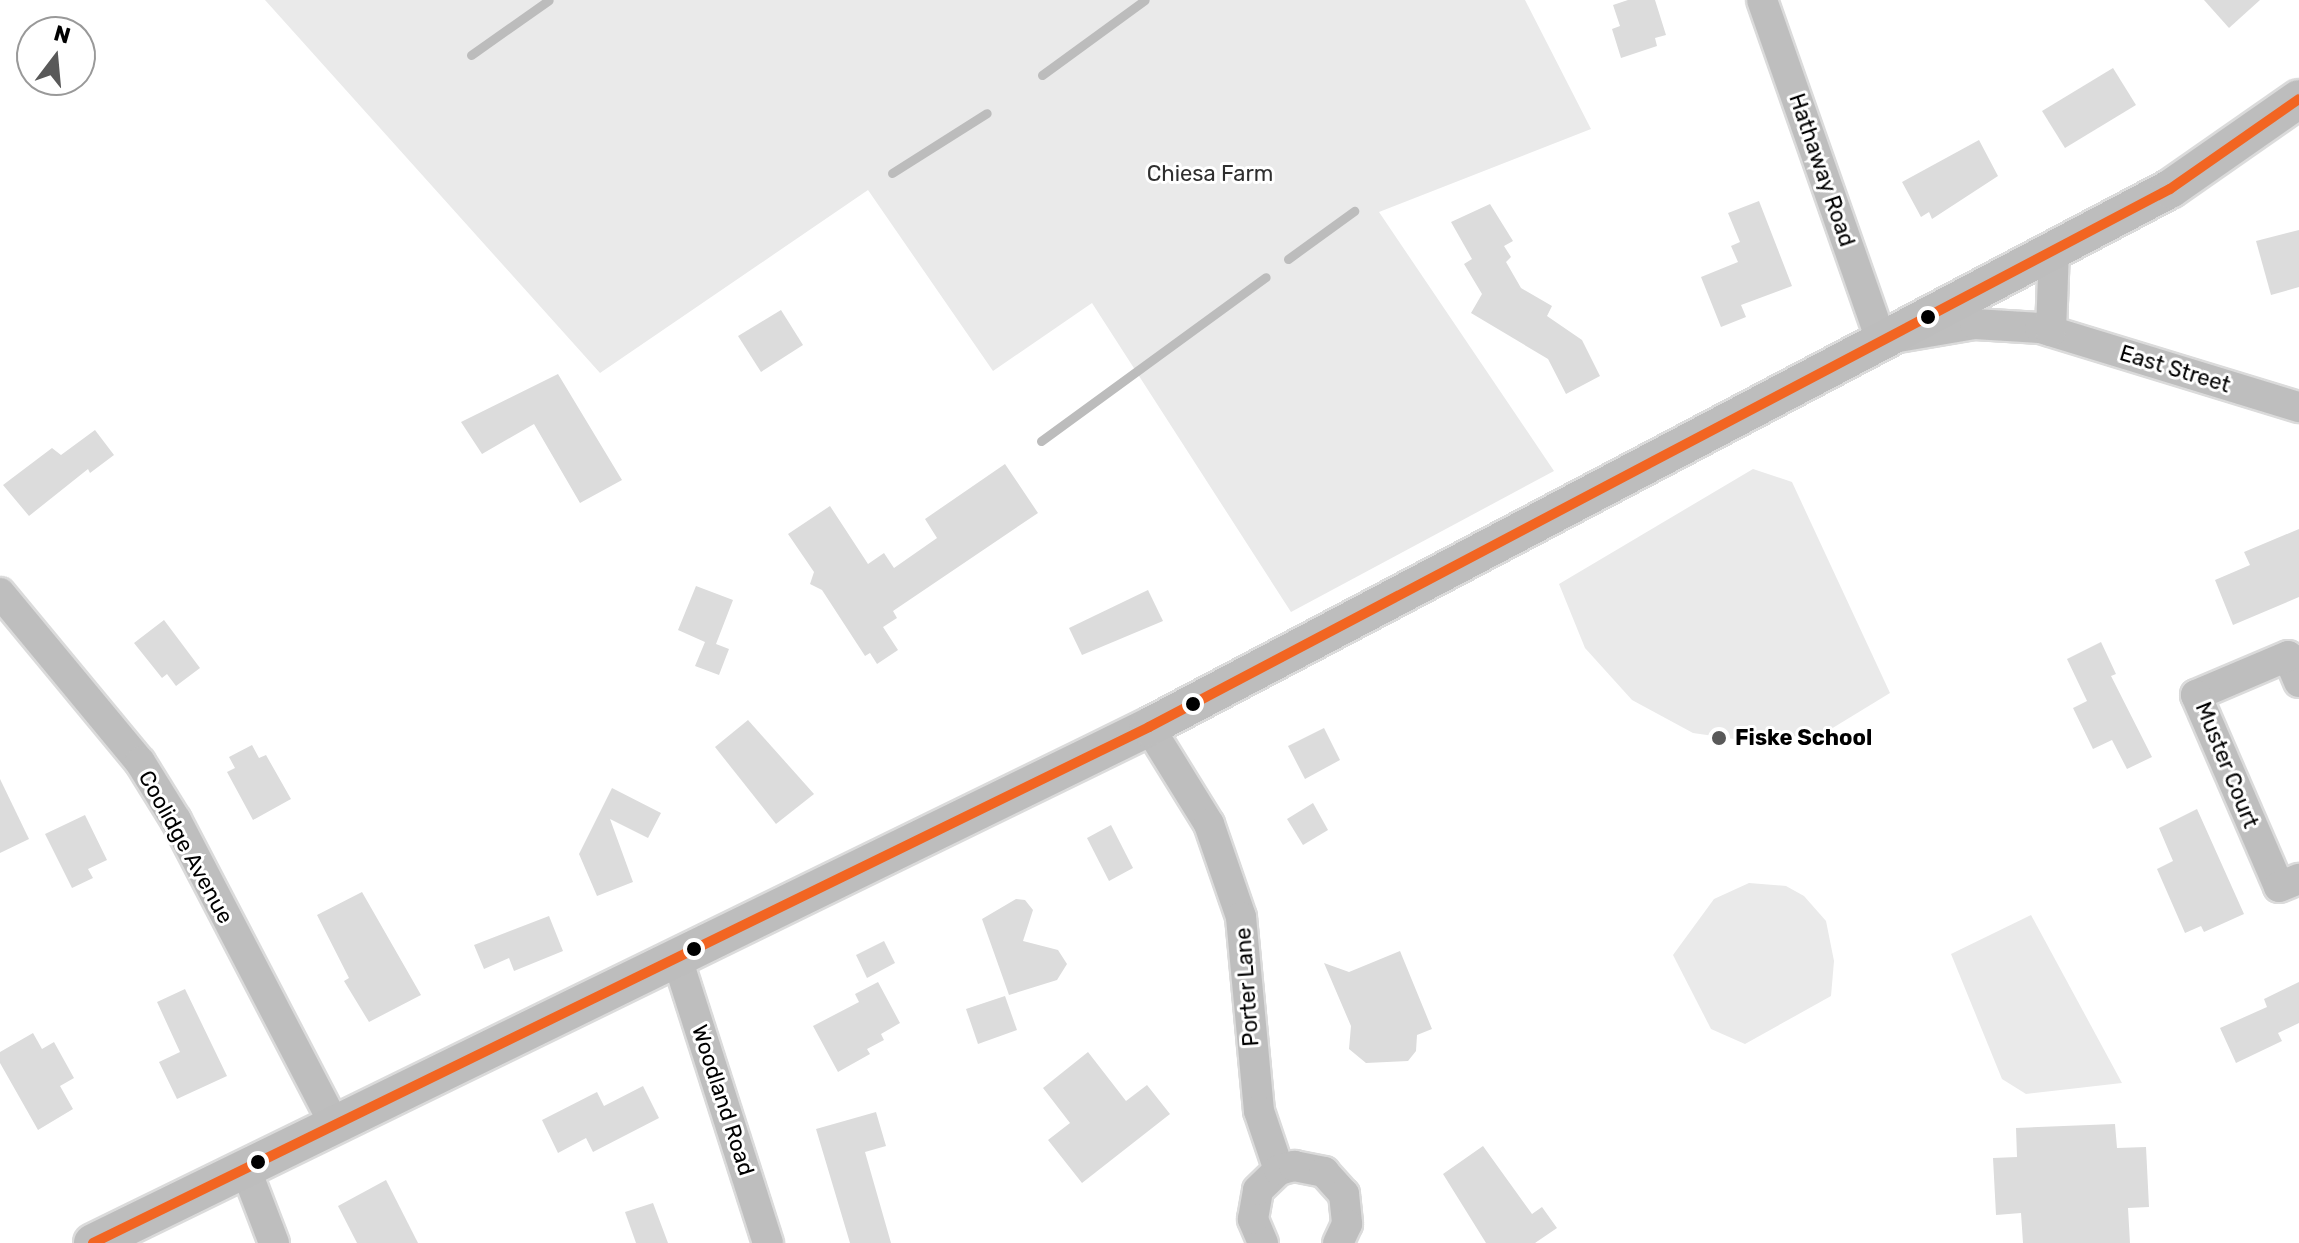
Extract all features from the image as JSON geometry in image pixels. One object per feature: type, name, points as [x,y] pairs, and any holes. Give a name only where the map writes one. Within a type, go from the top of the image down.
[{"type":"main road","points":[[93,1243],[1149,727],[2170,189],[2299,99]]},
{"type":"street","name":"Hathaway Road","points":[[1762,0],[1881,340]]},
{"type":"street","points":[[2051,331],[2054,249]]},
{"type":"street","name":"East Street","points":[[1881,340],[1975,324],[2051,331],[2299,407]]},
{"type":"street","name":"Coolidge Avenue","points":[[0,593],[140,762],[176,820],[335,1125]]},
{"type":"street","name":"Muster Court","points":[[2299,682],[2288,656],[2196,695],[2279,887],[2299,879]]},
{"type":"street","name":"Porter Lane","points":[[1149,727],[1209,824],[1237,904],[1247,946],[1259,1111],[1279,1170]]},
{"type":"street","name":"Woodland Road","points":[[677,958],[768,1243]]},
{"type":"street","points":[[1263,1243],[1253,1204],[1258,1190],[1279,1170],[1309,1166],[1336,1181],[1348,1208],[1338,1243]]},
{"type":"street","points":[[246,1170],[274,1243]]},
{"type":"green space","name":"Chiesa Farm","points":[[265,0],[1525,0],[1591,129],[1379,212],[1554,471],[1291,612],[1092,303],[993,371],[868,190],[600,373]]},
{"type":"green space","points":[[1753,469],[1792,482],[1890,693],[1831,729],[1762,743],[1693,733],[1632,700],[1585,648],[1559,584]]},
{"type":"green space","points":[[1749,883],[1786,886],[1804,896],[1826,921],[1834,961],[1831,996],[1745,1044],[1711,1029],[1673,955],[1714,899]]},
{"type":"green space","points":[[2031,915],[2122,1083],[2026,1094],[2002,1079],[1951,954]]},
{"type":"building","points":[[1628,0],[1655,0],[1666,35],[1655,38],[1657,46],[1621,58],[1612,29],[1620,26],[1613,5]]},
{"type":"building","points":[[2204,0],[2260,0],[2229,28]]},
{"type":"building","points":[[2113,68],[2136,105],[2065,148],[2042,111]]},
{"type":"building","points":[[1979,140],[1998,176],[1932,219],[1929,212],[1921,217],[1902,182]]},
{"type":"building","points":[[1759,201],[1792,286],[1741,305],[1746,317],[1721,327],[1701,277],[1738,262],[1731,246],[1740,242],[1728,213]]},
{"type":"building","points":[[1490,204],[1513,241],[1504,246],[1511,257],[1506,262],[1521,288],[1552,306],[1547,316],[1582,340],[1600,376],[1566,394],[1548,359],[1471,313],[1482,294],[1464,264],[1472,259],[1451,222]]},
{"type":"building","points":[[2299,230],[2299,287],[2271,295],[2256,241]]},
{"type":"building","points":[[781,310],[803,345],[761,372],[738,336]]},
{"type":"building","points":[[558,374],[622,480],[580,503],[534,424],[482,454],[461,422]]},
{"type":"building","points":[[95,430],[114,455],[90,473],[88,469],[29,516],[3,485],[52,448],[61,455]]},
{"type":"building","points":[[1005,464],[1038,513],[893,611],[897,618],[883,627],[898,650],[877,664],[870,653],[865,656],[822,590],[810,584],[814,572],[788,534],[830,506],[868,564],[884,553],[894,568],[937,538],[925,519]]},
{"type":"building","points":[[2299,529],[2299,597],[2233,625],[2215,580],[2250,565],[2244,552]]},
{"type":"building","points":[[696,586],[733,600],[716,644],[729,649],[719,675],[695,666],[705,642],[678,630]]},
{"type":"building","points":[[1148,590],[1163,621],[1082,655],[1069,628]]},
{"type":"building","points":[[164,620],[200,668],[176,686],[167,674],[162,678],[134,643]]},
{"type":"building","points":[[2101,642],[2116,674],[2111,676],[2152,757],[2127,769],[2112,740],[2093,749],[2073,708],[2087,701],[2067,659]]},
{"type":"building","points":[[748,720],[814,794],[776,824],[715,747]]},
{"type":"building","points":[[1324,728],[1340,760],[1305,779],[1288,746]]},
{"type":"building","points":[[252,745],[259,758],[266,755],[291,799],[253,820],[227,772],[235,768],[229,757]]},
{"type":"building","points":[[0,779],[29,839],[0,853]]},
{"type":"building","points":[[612,788],[661,813],[648,838],[610,819],[633,882],[597,896],[579,854]]},
{"type":"building","points":[[1313,803],[1328,830],[1303,845],[1287,819]]},
{"type":"building","points":[[2197,809],[2244,914],[2204,932],[2201,926],[2185,933],[2157,869],[2173,861],[2159,828]]},
{"type":"building","points":[[85,815],[107,860],[88,869],[93,878],[72,888],[45,834]]},
{"type":"building","points":[[1111,825],[1133,868],[1109,881],[1087,838]]},
{"type":"building","points":[[362,892],[421,995],[369,1022],[344,981],[349,978],[317,915]]},
{"type":"building","points":[[1016,899],[1025,900],[1033,910],[1023,941],[1058,950],[1067,964],[1057,980],[1009,995],[982,919]]},
{"type":"building","points":[[549,916],[563,951],[514,971],[509,958],[484,969],[474,945]]},
{"type":"building","points":[[884,941],[895,963],[867,978],[856,955]]},
{"type":"building","points":[[1400,951],[1432,1029],[1417,1035],[1416,1051],[1408,1061],[1366,1063],[1349,1049],[1351,1026],[1324,963],[1349,972]]},
{"type":"building","points":[[878,982],[900,1023],[881,1034],[884,1040],[867,1049],[870,1054],[838,1072],[813,1026],[859,1002],[855,994]]},
{"type":"building","points":[[2299,982],[2299,1023],[2278,1033],[2282,1041],[2236,1063],[2220,1028],[2267,1007],[2264,999]]},
{"type":"building","points":[[185,989],[227,1076],[177,1099],[159,1062],[180,1052],[157,1002]]},
{"type":"building","points":[[1005,996],[1017,1030],[978,1044],[966,1009]]},
{"type":"building","points":[[33,1033],[42,1049],[54,1042],[74,1078],[60,1086],[73,1109],[38,1130],[0,1063],[0,1052]]},
{"type":"building","points":[[1088,1052],[1126,1101],[1147,1085],[1170,1114],[1082,1183],[1048,1140],[1070,1123],[1043,1088]]},
{"type":"building","points":[[643,1086],[659,1118],[593,1152],[586,1138],[558,1153],[542,1120],[597,1092],[604,1106]]},
{"type":"building","points":[[876,1112],[886,1146],[865,1152],[891,1243],[850,1243],[816,1129]]},
{"type":"building","points":[[2115,1124],[2117,1148],[2146,1147],[2149,1207],[2128,1208],[2130,1243],[2023,1243],[2021,1213],[1996,1215],[1993,1158],[2017,1157],[2016,1128]]},
{"type":"building","points":[[1483,1146],[1532,1214],[1542,1207],[1557,1228],[1535,1243],[1486,1243],[1443,1174]]},
{"type":"building","points":[[386,1180],[418,1243],[357,1243],[338,1206]]},
{"type":"building","points":[[653,1203],[668,1243],[636,1243],[625,1212]]},
{"type":"waterway","points":[[471,55],[549,0]]},
{"type":"waterway","points":[[1042,75],[1145,0]]},
{"type":"waterway","points":[[892,173],[987,113]]},
{"type":"waterway","points":[[1288,259],[1354,211]]},
{"type":"waterway","points":[[1041,441],[1266,277]]},
{"type":"transit line","points":[[93,1243],[1149,727],[2170,189],[2299,99]]},
{"type":"place","name":"Fiske School","points":[[1719,738]]}]
